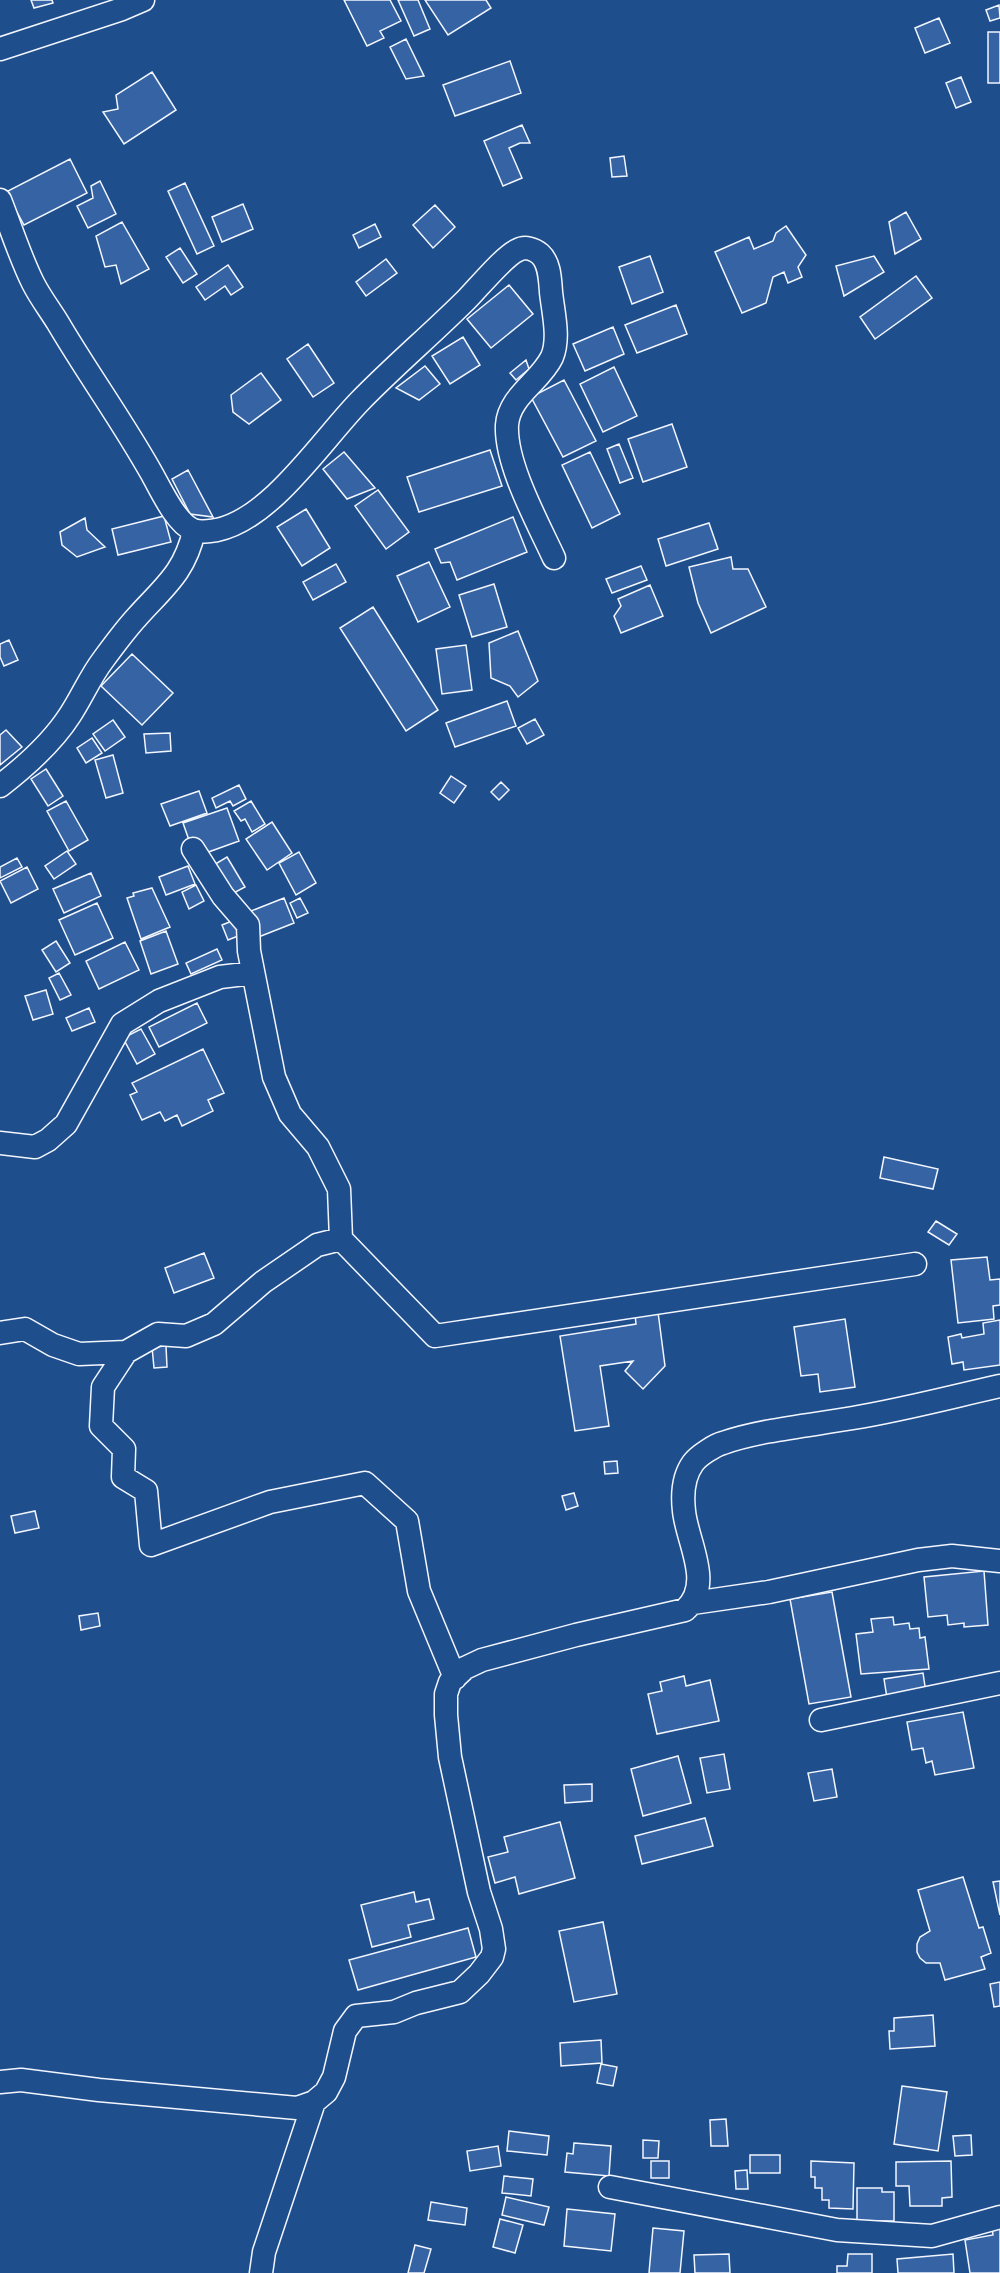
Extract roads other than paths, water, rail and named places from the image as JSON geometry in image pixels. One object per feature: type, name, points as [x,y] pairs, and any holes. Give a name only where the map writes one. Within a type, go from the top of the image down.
[{"type":"street","points":[[0,49],[143,0]]},
{"type":"street","points":[[0,200],[33,283],[91,378],[139,450],[172,508],[183,524],[194,531],[224,528],[244,520],[280,490],[315,454],[358,403],[440,326],[505,260],[518,250],[529,248],[538,252],[546,261],[549,276],[555,342],[552,355],[544,370],[514,405],[507,423],[509,447],[523,490],[554,558]]},
{"type":"street","points":[[0,786],[22,769],[50,741],[69,716],[101,662],[179,570],[190,547],[194,531]]},
{"type":"street","points":[[193,849],[223,896],[248,925],[249,951],[274,1077],[290,1114],[318,1148],[339,1189],[342,1239],[435,1336],[915,1264]]},
{"type":"street","points":[[0,1143],[35,1147],[48,1140],[66,1124],[122,1024],[159,1001],[220,977],[254,973]]},
{"type":"street","points":[[0,1333],[25,1329],[54,1345],[80,1354],[126,1352],[158,1334],[186,1336],[214,1324],[263,1282],[317,1245],[342,1239]]},
{"type":"street","points":[[126,1352],[103,1387],[101,1426],[124,1449],[123,1477],[146,1491],[151,1545],[270,1502],[364,1483],[407,1521],[419,1591],[455,1678]]},
{"type":"street","points":[[693,1603],[698,1581],[697,1561],[684,1512],[684,1483],[694,1461],[721,1443],[747,1436],[877,1414],[1000,1386]]},
{"type":"street","points":[[0,2082],[21,2080],[264,2106],[297,2108],[314,2102],[326,2092],[334,2077],[345,2031],[356,2016],[394,2012],[416,2003],[460,1992],[479,1974],[492,1957],[494,1949],[491,1929],[479,1892],[450,1757],[446,1694],[450,1682],[465,1668],[482,1660],[576,1635],[665,1616],[685,1610],[693,1603],[769,1592],[918,1560],[952,1556],[990,1560],[1000,1546]]},
{"type":"street","points":[[821,1720],[1000,1683]]},
{"type":"street","points":[[261,2273],[264,2252],[314,2102]]},
{"type":"street","points":[[610,2187],[837,2230],[932,2236],[1000,2217]]}]
